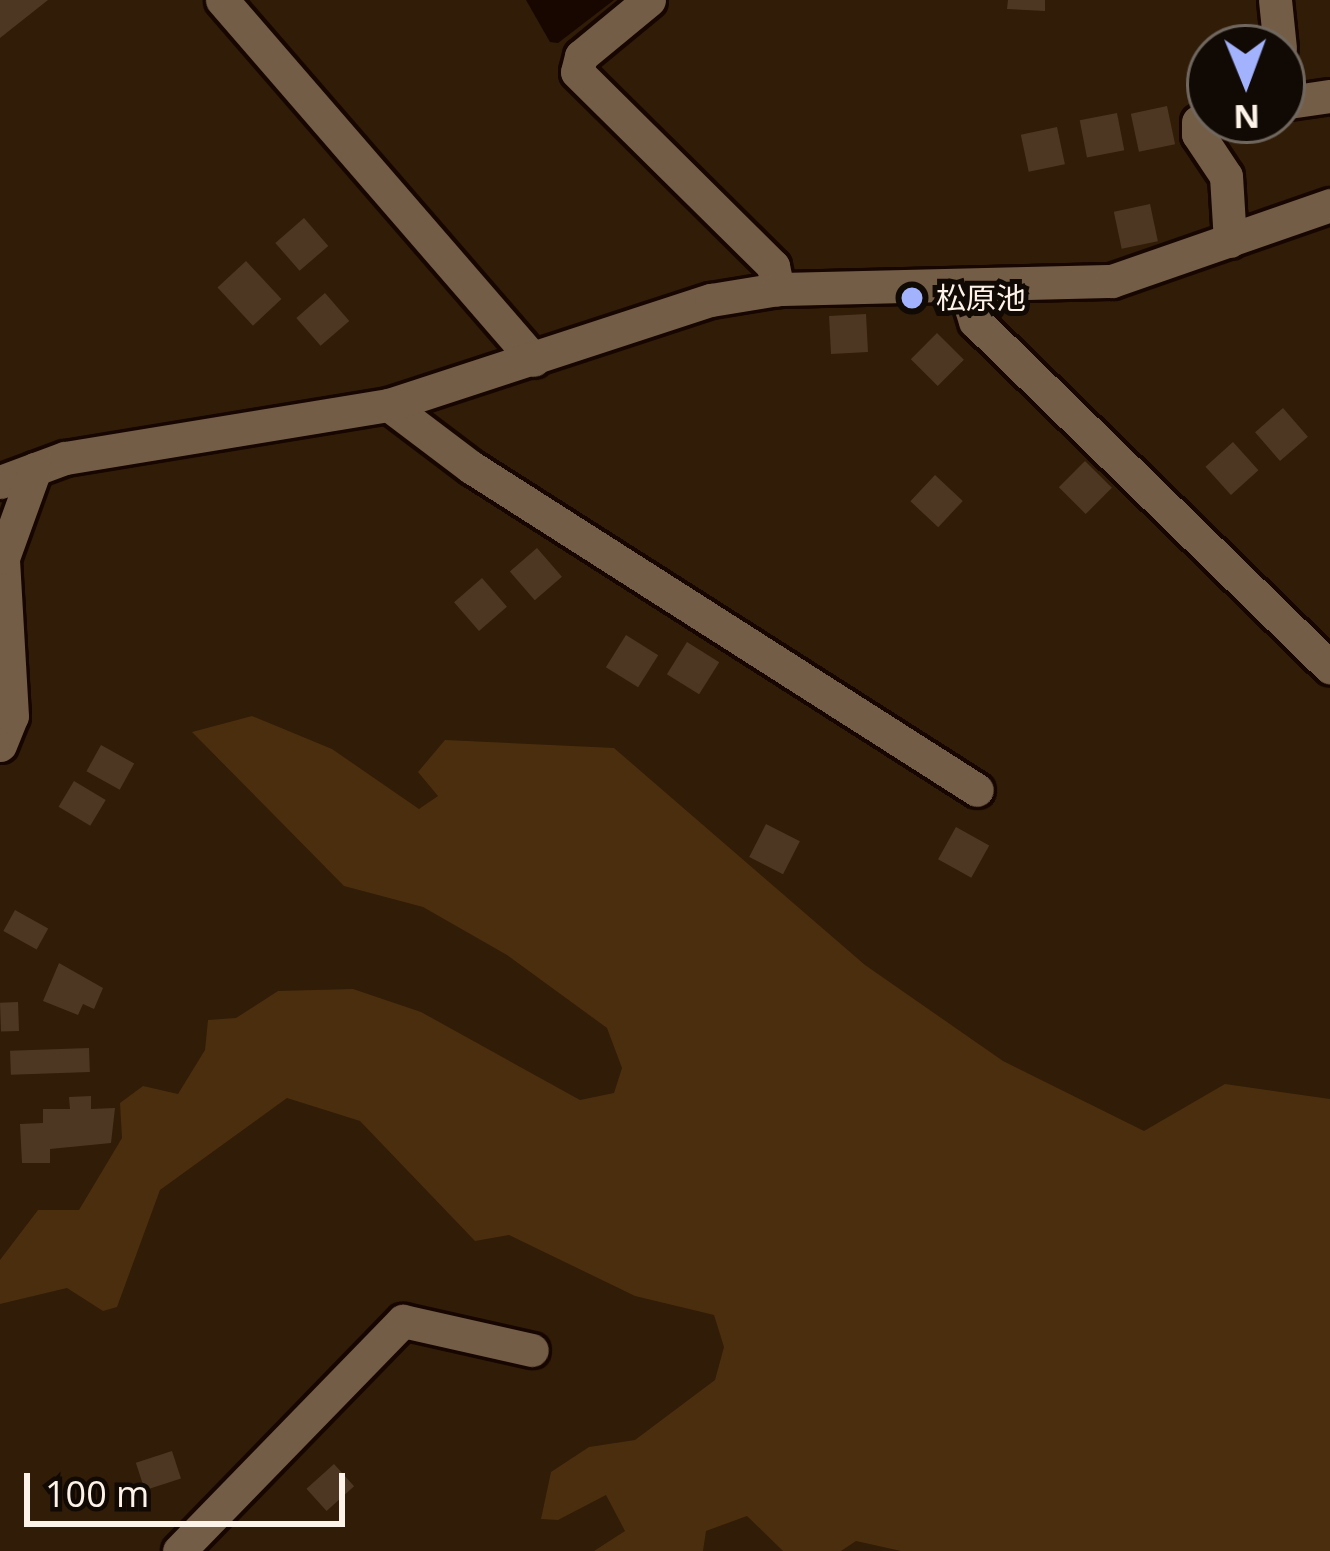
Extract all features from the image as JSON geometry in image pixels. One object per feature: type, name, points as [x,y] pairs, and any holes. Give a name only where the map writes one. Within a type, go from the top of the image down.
[{"type":"street","points":[[222,0],[534,360]]},
{"type":"street","points":[[649,0],[580,56],[577,72],[773,266],[778,289]]},
{"type":"street","points":[[1205,144],[1226,176],[1230,241]]},
{"type":"street","points":[[0,482],[65,458],[389,405],[711,300],[778,289],[1112,281],[1330,205]]},
{"type":"street","points":[[964,287],[975,321],[1330,667]]},
{"type":"street","points":[[389,405],[472,467],[977,790]]},
{"type":"street","points":[[0,745],[12,716],[4,558],[35,470]]},
{"type":"street","points":[[178,1551],[404,1322],[532,1350]]},
{"type":"shaded area","points":[[526,0],[614,0],[558,43],[550,42]]},
{"type":"shaded area","points":[[252,716],[332,749],[419,809],[438,796],[418,772],[445,740],[614,748],[865,965],[1003,1061],[1144,1131],[1225,1084],[1330,1099],[1330,1551],[901,1551],[856,1541],[841,1551],[783,1551],[747,1516],[706,1531],[703,1551],[594,1551],[625,1531],[606,1495],[558,1520],[541,1519],[551,1472],[589,1447],[635,1440],[715,1380],[724,1347],[714,1315],[635,1296],[509,1235],[475,1241],[360,1121],[287,1098],[160,1190],[117,1307],[103,1311],[67,1288],[0,1304],[0,1260],[38,1210],[79,1210],[122,1138],[120,1103],[143,1086],[178,1094],[205,1050],[208,1020],[236,1018],[278,991],[353,989],[421,1012],[580,1100],[614,1093],[622,1068],[607,1028],[507,955],[423,907],[344,886],[192,732]]},
{"type":"building","points":[[0,0],[48,0],[0,38]]},
{"type":"building","points":[[1008,0],[1045,0],[1045,11],[1007,9]]},
{"type":"building","points":[[1167,106],[1175,144],[1139,152],[1131,114]]},
{"type":"building","points":[[1117,113],[1124,150],[1087,158],[1080,120]]},
{"type":"building","points":[[1057,127],[1065,164],[1029,172],[1021,135]]},
{"type":"building","points":[[1150,204],[1158,241],[1122,249],[1114,212]]},
{"type":"building","points":[[304,218],[328,246],[300,271],[275,243]]},
{"type":"building","points":[[246,261],[281,299],[253,326],[217,288]]},
{"type":"building","points":[[325,293],[349,321],[321,346],[296,318]]},
{"type":"building","points":[[866,314],[868,352],[831,354],[829,316]]},
{"type":"building","points":[[937,333],[964,360],[938,386],[911,359]]},
{"type":"building","points":[[1283,408],[1308,437],[1280,461],[1255,432]]},
{"type":"building","points":[[1233,442],[1258,470],[1231,495],[1206,467]]},
{"type":"building","points":[[1085,461],[1112,488],[1086,514],[1059,487]]},
{"type":"building","points":[[935,475],[963,501],[938,527],[910,501]]},
{"type":"building","points":[[537,548],[562,577],[535,600],[510,572]]},
{"type":"building","points":[[482,578],[507,607],[479,631],[454,602]]},
{"type":"building","points":[[626,635],[658,655],[638,687],[606,667]]},
{"type":"building","points":[[687,642],[719,662],[699,694],[667,674]]},
{"type":"building","points":[[101,745],[134,763],[120,790],[86,771]]},
{"type":"building","points":[[74,781],[106,800],[90,826],[59,807]]},
{"type":"building","points":[[766,824],[800,841],[783,874],[749,857]]},
{"type":"building","points":[[956,827],[989,845],[971,878],[938,859]]},
{"type":"building","points":[[15,910],[48,928],[37,949],[3,931]]},
{"type":"building","points":[[59,963],[103,988],[94,1009],[83,1004],[78,1015],[43,1001]]},
{"type":"building","points":[[18,1002],[19,1031],[1,1032],[0,1003]]},
{"type":"building","points":[[89,1048],[90,1072],[11,1075],[10,1051]]},
{"type":"building","points":[[91,1096],[91,1109],[115,1108],[111,1143],[50,1149],[50,1163],[22,1163],[20,1124],[43,1123],[43,1109],[70,1109],[69,1097]]},
{"type":"building","points":[[172,1451],[181,1479],[145,1490],[136,1463]]},
{"type":"building","points":[[334,1464],[354,1486],[327,1511],[307,1489]]},
{"type":"place","name":"松原池","points":[[912,298]]}]
